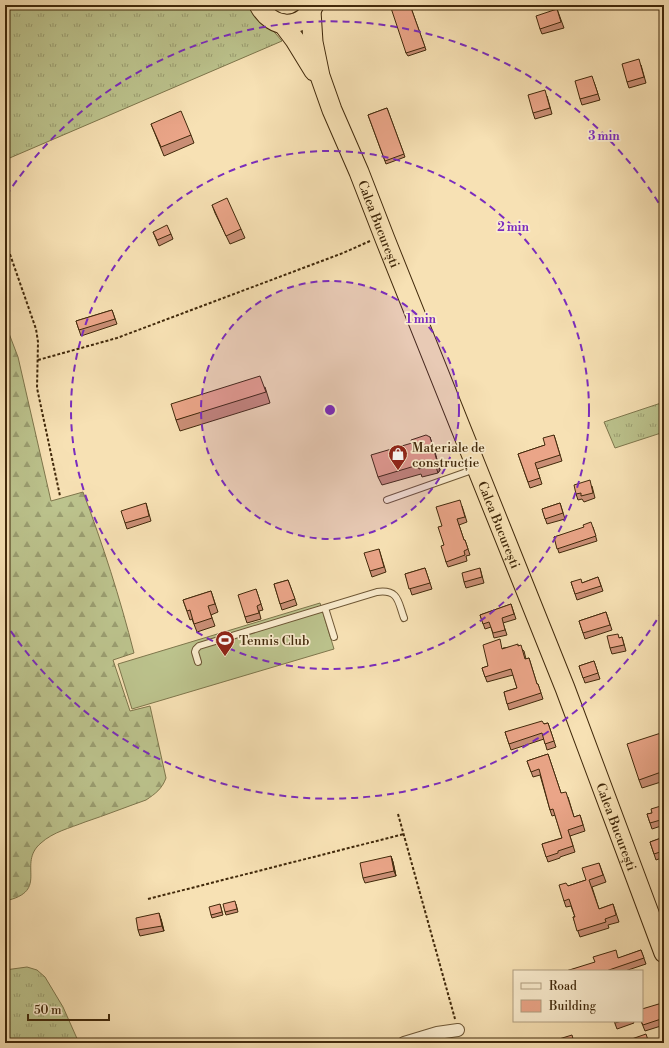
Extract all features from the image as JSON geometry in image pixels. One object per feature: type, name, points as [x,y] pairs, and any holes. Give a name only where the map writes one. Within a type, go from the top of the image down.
[{"type":"highway","name":"Calea București","points":[[259,5],[268,18],[283,24],[298,22],[305,18],[312,8]]},
{"type":"highway","name":"Calea București","points":[[312,8],[314,42],[320,76],[332,110],[359,172],[476,469],[565,688],[664,953]]},
{"type":"highway","name":"Calea București","points":[[283,24],[315,72],[320,76]]},
{"type":"street","points":[[404,1043],[437,1033],[458,1030]]},
{"type":"lane","points":[[387,500],[476,469]]},
{"type":"lane","points":[[198,662],[195,652],[199,646],[377,592],[390,591],[395,594],[404,618]]},
{"type":"lane","points":[[325,608],[334,637]]},
{"type":"path","points":[[38,360],[124,336],[343,253],[372,240],[382,233]]},
{"type":"path","points":[[5,240],[36,329],[38,342],[36,375],[37,388],[60,496]]},
{"type":"path","points":[[398,814],[458,1030]]},
{"type":"path","points":[[148,899],[404,834]]},
{"type":"green space","points":[[5,5],[251,5],[282,41],[5,160]]},
{"type":"green space","points":[[5,323],[18,357],[51,501],[83,492],[117,592],[134,653],[113,660],[130,711],[150,706],[166,778],[158,791],[146,800],[62,831],[46,839],[34,851],[31,860],[30,884],[27,891],[19,896],[5,901]]},
{"type":"green space","points":[[664,402],[664,432],[615,448],[604,422]]},
{"type":"green space","name":"Tennis Club","points":[[320,603],[334,649],[132,709],[118,664]]},
{"type":"green space","points":[[27,967],[37,970],[45,977],[63,1007],[79,1043],[5,1043],[5,970]]},
{"type":"building","points":[[390,5],[410,5],[425,47],[406,53]]},
{"type":"building","points":[[557,9],[561,22],[540,29],[536,16]]},
{"type":"building","points":[[639,59],[644,77],[627,82],[622,64]]},
{"type":"building","points":[[592,76],[598,94],[580,99],[575,81]]},
{"type":"building","points":[[545,90],[550,108],[533,113],[528,95]]},
{"type":"building","points":[[387,108],[404,154],[385,161],[368,115]]},
{"type":"building","points":[[181,111],[191,135],[161,147],[151,124]]},
{"type":"building","points":[[227,198],[241,229],[226,236],[212,205]]},
{"type":"building","points":[[167,225],[171,234],[157,240],[153,232]]},
{"type":"building","points":[[112,310],[115,319],[79,330],[76,321]]},
{"type":"building","points":[[260,376],[266,392],[176,420],[171,404]]},
{"type":"building","points":[[426,435],[430,437],[437,461],[435,464],[419,469],[418,465],[378,477],[371,455],[412,443],[411,440]]},
{"type":"building","points":[[554,435],[560,455],[535,463],[540,478],[528,482],[518,454],[545,445],[543,438]]},
{"type":"building","points":[[590,480],[593,493],[581,496],[581,493],[576,494],[574,485]]},
{"type":"building","points":[[460,500],[465,517],[457,519],[468,549],[464,551],[465,555],[446,562],[441,546],[444,545],[438,527],[442,526],[436,507]]},
{"type":"building","points":[[146,503],[149,516],[125,523],[121,511]]},
{"type":"building","points":[[560,503],[563,513],[545,519],[542,509]]},
{"type":"building","points":[[591,522],[596,536],[557,549],[554,537],[584,527],[583,525]]},
{"type":"building","points":[[379,549],[384,567],[370,571],[364,553]]},
{"type":"building","points":[[425,568],[430,583],[409,589],[405,574]]},
{"type":"building","points":[[480,568],[482,577],[464,582],[462,573]]},
{"type":"building","points":[[598,577],[601,586],[575,594],[571,582],[581,579],[582,583]]},
{"type":"building","points":[[288,580],[295,599],[280,604],[274,584]]},
{"type":"building","points":[[256,589],[261,604],[257,606],[259,613],[245,617],[238,595]]},
{"type":"building","points":[[211,591],[215,604],[208,606],[212,618],[194,624],[190,610],[187,611],[183,600]]},
{"type":"building","points":[[511,604],[514,614],[502,618],[505,630],[493,633],[489,622],[483,624],[480,615]]},
{"type":"building","points":[[606,612],[610,625],[583,633],[579,621]]},
{"type":"building","points":[[618,634],[619,638],[622,637],[624,645],[610,648],[607,636]]},
{"type":"building","points":[[500,639],[502,649],[518,644],[518,646],[521,645],[525,659],[529,658],[541,693],[507,704],[504,692],[517,688],[511,669],[485,677],[482,668],[488,666],[483,645]]},
{"type":"building","points":[[594,661],[598,673],[583,678],[579,666]]},
{"type":"building","points":[[542,721],[544,724],[548,723],[554,741],[545,744],[542,733],[509,744],[505,732]]},
{"type":"building","points":[[664,732],[664,771],[639,780],[627,744]]},
{"type":"building","points":[[548,754],[561,793],[566,792],[574,817],[580,815],[583,825],[568,830],[573,846],[546,857],[542,844],[562,838],[553,809],[550,810],[539,769],[531,772],[527,761]]},
{"type":"building","points":[[664,805],[664,819],[650,823],[647,814],[652,813],[651,809]]},
{"type":"building","points":[[664,837],[664,854],[663,851],[654,854],[650,842]]},
{"type":"building","points":[[391,856],[394,871],[363,878],[360,863]]},
{"type":"building","points":[[599,863],[603,875],[589,880],[599,909],[613,904],[616,915],[605,919],[606,922],[577,931],[573,917],[575,917],[569,899],[564,901],[559,885],[566,883],[568,886],[586,880],[582,868]]},
{"type":"building","points":[[235,901],[237,909],[225,912],[223,904]]},
{"type":"building","points":[[220,904],[222,912],[211,915],[209,907]]},
{"type":"building","points":[[159,913],[162,926],[138,930],[136,918]]},
{"type":"building","points":[[616,950],[618,958],[641,950],[644,958],[609,970],[569,970],[595,962],[593,957]]},
{"type":"building","points":[[662,1003],[664,1008],[664,1018],[643,1025],[642,1022],[643,1022],[643,1009]]},
{"type":"building","points":[[646,1034],[649,1043],[627,1043],[626,1041]]},
{"type":"building","points":[[572,1035],[574,1043],[546,1043]]},
{"type":"place","name":"Materiale de construcție","points":[[398,471]]},
{"type":"place","name":"Tennis Club","points":[[225,657]]}]
